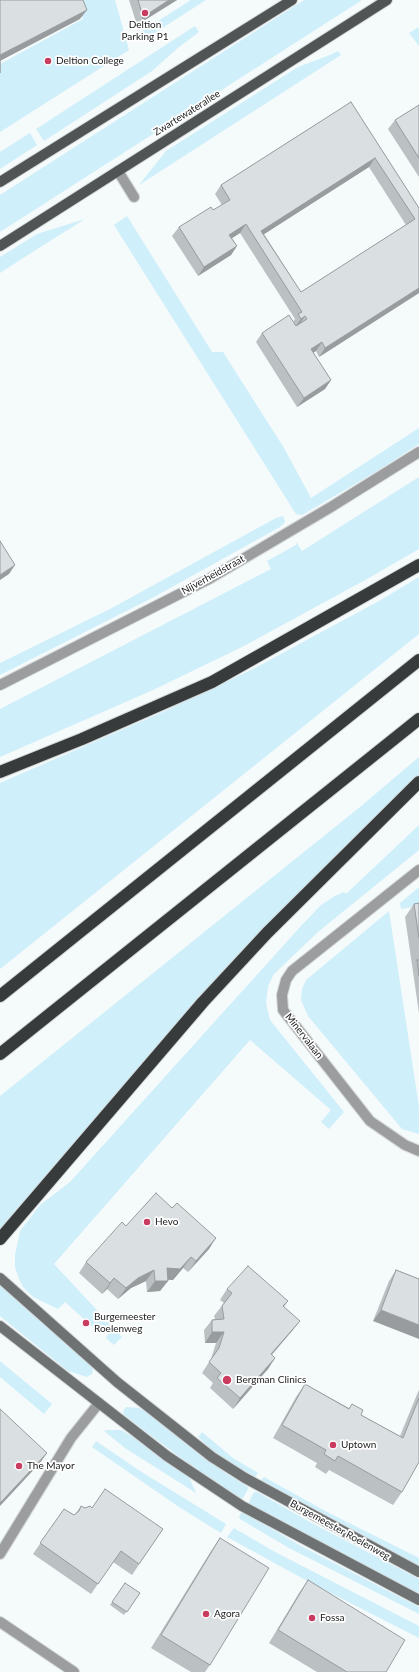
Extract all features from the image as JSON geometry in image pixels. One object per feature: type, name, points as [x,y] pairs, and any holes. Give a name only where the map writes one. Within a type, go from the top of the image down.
[{"type":"highway","points":[[0,772],[82,739],[212,682],[419,565]]},
{"type":"highway","points":[[0,996],[419,660]]},
{"type":"highway","points":[[0,1054],[419,719]]},
{"type":"highway","points":[[0,1239],[203,1002],[267,934],[419,782]]},
{"type":"main road","points":[[0,182],[292,0]]},
{"type":"main road","name":"Zwartewaterallee","points":[[0,246],[387,0]]},
{"type":"main road","name":"Burgemeester Roelenweg","points":[[0,1278],[117,1382],[212,1457],[245,1478],[419,1572]]},
{"type":"main road","points":[[0,1326],[167,1456],[242,1506],[419,1600]]},
{"type":"street","points":[[118,171],[134,197]]},
{"type":"street","name":"Nijverheidstraat","points":[[0,685],[209,579],[331,507],[419,452]]},
{"type":"street","name":"Minervalaan","points":[[419,870],[292,971],[286,980],[282,995],[283,1010],[370,1121],[386,1134],[419,1151]]},
{"type":"street","points":[[0,1554],[71,1438],[99,1403]]},
{"type":"street","points":[[0,1622],[74,1672]]},
{"type":"shaded area","points":[[76,0],[115,0],[129,50],[0,132],[0,64],[83,19]]},
{"type":"shaded area","points":[[191,0],[206,0],[142,41],[139,33]]},
{"type":"shaded area","points":[[304,0],[362,0],[0,232],[0,195]]},
{"type":"shaded area","points":[[195,26],[199,32],[179,47],[152,71],[44,141],[36,129]]},
{"type":"shaded area","points":[[419,27],[419,46],[409,33]]},
{"type":"shaded area","points":[[338,51],[341,55],[139,185],[166,151],[298,67]]},
{"type":"shaded area","points":[[30,133],[37,145],[0,169],[0,152]]},
{"type":"shaded area","points":[[127,216],[212,352],[223,352],[284,448],[311,498],[419,428],[419,444],[374,473],[302,515],[296,514],[114,225]]},
{"type":"shaded area","points":[[85,219],[0,273],[0,257],[37,234]]},
{"type":"shaded area","points":[[419,477],[419,549],[242,647],[153,690],[0,757],[0,709],[271,569],[267,561],[296,545],[296,542],[302,551]]},
{"type":"shaded area","points":[[283,516],[285,522],[280,527],[154,597],[0,675],[0,663],[110,609],[276,518]]},
{"type":"shaded area","points":[[419,577],[419,634],[0,969],[0,783],[163,712],[253,669],[379,601]]},
{"type":"shaded area","points":[[419,757],[419,775],[341,851],[200,996],[0,1231],[0,1096],[360,807]]},
{"type":"shaded area","points":[[419,825],[419,850],[318,932],[274,974],[268,986],[266,1003],[270,1020],[344,1112],[329,1129],[321,1122],[331,1110],[250,1040],[54,1264],[122,1337],[114,1345],[106,1338],[109,1333],[99,1324],[94,1328],[65,1302],[58,1309],[33,1297],[23,1287],[19,1279],[15,1267],[15,1255],[20,1231],[40,1205],[70,1182],[321,905],[344,892],[346,894]]},
{"type":"shaded area","points":[[419,887],[419,906],[401,909],[400,903]]},
{"type":"shaded area","points":[[389,911],[419,1107],[419,1134],[402,1129],[308,1016],[301,1000],[302,989],[306,980]]},
{"type":"shaded area","points":[[0,1285],[87,1358],[93,1369],[92,1374],[87,1377],[68,1371],[0,1316]]},
{"type":"shaded area","points":[[0,1361],[52,1404],[44,1414],[0,1377]]},
{"type":"shaded area","points":[[126,1407],[139,1408],[146,1411],[200,1455],[248,1487],[243,1498],[241,1499],[189,1464],[124,1415],[123,1411]]},
{"type":"shaded area","points":[[121,1430],[133,1437],[189,1477],[196,1493],[125,1448],[104,1431]]},
{"type":"shaded area","points":[[202,1432],[233,1458],[258,1473],[255,1477],[214,1452],[198,1437]]},
{"type":"shaded area","points":[[96,1441],[140,1471],[226,1524],[221,1533],[179,1507],[92,1447]]},
{"type":"shaded area","points":[[264,1477],[329,1513],[419,1558],[419,1566],[378,1546],[262,1483],[261,1480]]},
{"type":"shaded area","points":[[254,1492],[257,1492],[308,1521],[419,1579],[419,1595],[302,1535],[249,1503]]},
{"type":"shaded area","points":[[241,1513],[244,1513],[303,1547],[419,1607],[419,1614],[289,1548],[240,1519],[239,1517]]},
{"type":"shaded area","points":[[234,1528],[275,1552],[419,1626],[419,1638],[311,1583],[227,1537]]},
{"type":"building","points":[[0,0],[83,0],[87,10],[0,55]]},
{"type":"building","points":[[138,0],[169,0],[143,17]]},
{"type":"building","points":[[351,102],[419,208],[419,288],[325,348],[322,342],[311,349],[331,380],[304,398],[262,333],[289,315],[296,326],[307,319],[305,316],[301,319],[298,314],[302,312],[246,224],[229,235],[237,246],[204,267],[179,227],[211,207],[213,210],[230,200],[221,185]],"holes":[[[375,158],[415,219],[301,292],[261,231]]]},
{"type":"building","points":[[419,105],[419,158],[395,120]]},
{"type":"building","points":[[0,541],[15,565],[0,575]]},
{"type":"building","points":[[419,903],[419,938],[414,904]]},
{"type":"building","points":[[417,960],[419,960],[419,976]]},
{"type":"building","points":[[156,1193],[172,1208],[177,1203],[216,1238],[196,1261],[191,1257],[180,1269],[167,1268],[168,1281],[155,1281],[154,1270],[138,1278],[126,1288],[114,1278],[110,1283],[86,1262],[122,1222],[126,1226]]},
{"type":"building","points":[[248,1266],[288,1301],[283,1306],[300,1321],[271,1354],[275,1358],[240,1398],[217,1378],[221,1373],[209,1362],[219,1348],[224,1332],[212,1332],[212,1320],[224,1319],[222,1306],[232,1293],[227,1289]]},
{"type":"building","points":[[396,1270],[419,1279],[419,1325],[381,1310]]},
{"type":"building","name":"Uptown","points":[[305,1384],[349,1409],[352,1404],[363,1410],[361,1415],[403,1438],[419,1398],[419,1462],[402,1492],[338,1456],[335,1461],[324,1454],[326,1450],[282,1425]]},
{"type":"building","name":"The Mayor","points":[[0,1409],[47,1453],[0,1503]]},
{"type":"building","points":[[105,1489],[163,1529],[139,1564],[121,1551],[98,1584],[40,1543],[64,1509],[74,1515],[79,1511],[81,1506],[85,1508],[90,1506],[92,1508]]},
{"type":"building","name":"Agora","points":[[220,1538],[269,1568],[210,1665],[161,1635]]},
{"type":"building","name":"Fossa","points":[[308,1580],[405,1640],[386,1672],[347,1672],[278,1630]]},
{"type":"building","points":[[125,1583],[140,1593],[127,1612],[112,1602]]},
{"type":"place","name":"Deltion Parking P1","points":[[145,13]]},
{"type":"place","name":"Deltion College","points":[[48,61]]},
{"type":"place","name":"Hevo","points":[[147,1222]]},
{"type":"place","name":"Burgemeester Roelenweg","points":[[86,1323]]},
{"type":"place","name":"Bergman Clinics","points":[[227,1380]]},
{"type":"place","name":"Uptown","points":[[333,1445]]},
{"type":"place","name":"The Mayor","points":[[19,1466]]},
{"type":"place","name":"Agora","points":[[206,1614]]},
{"type":"place","name":"Fossa","points":[[312,1618]]}]
